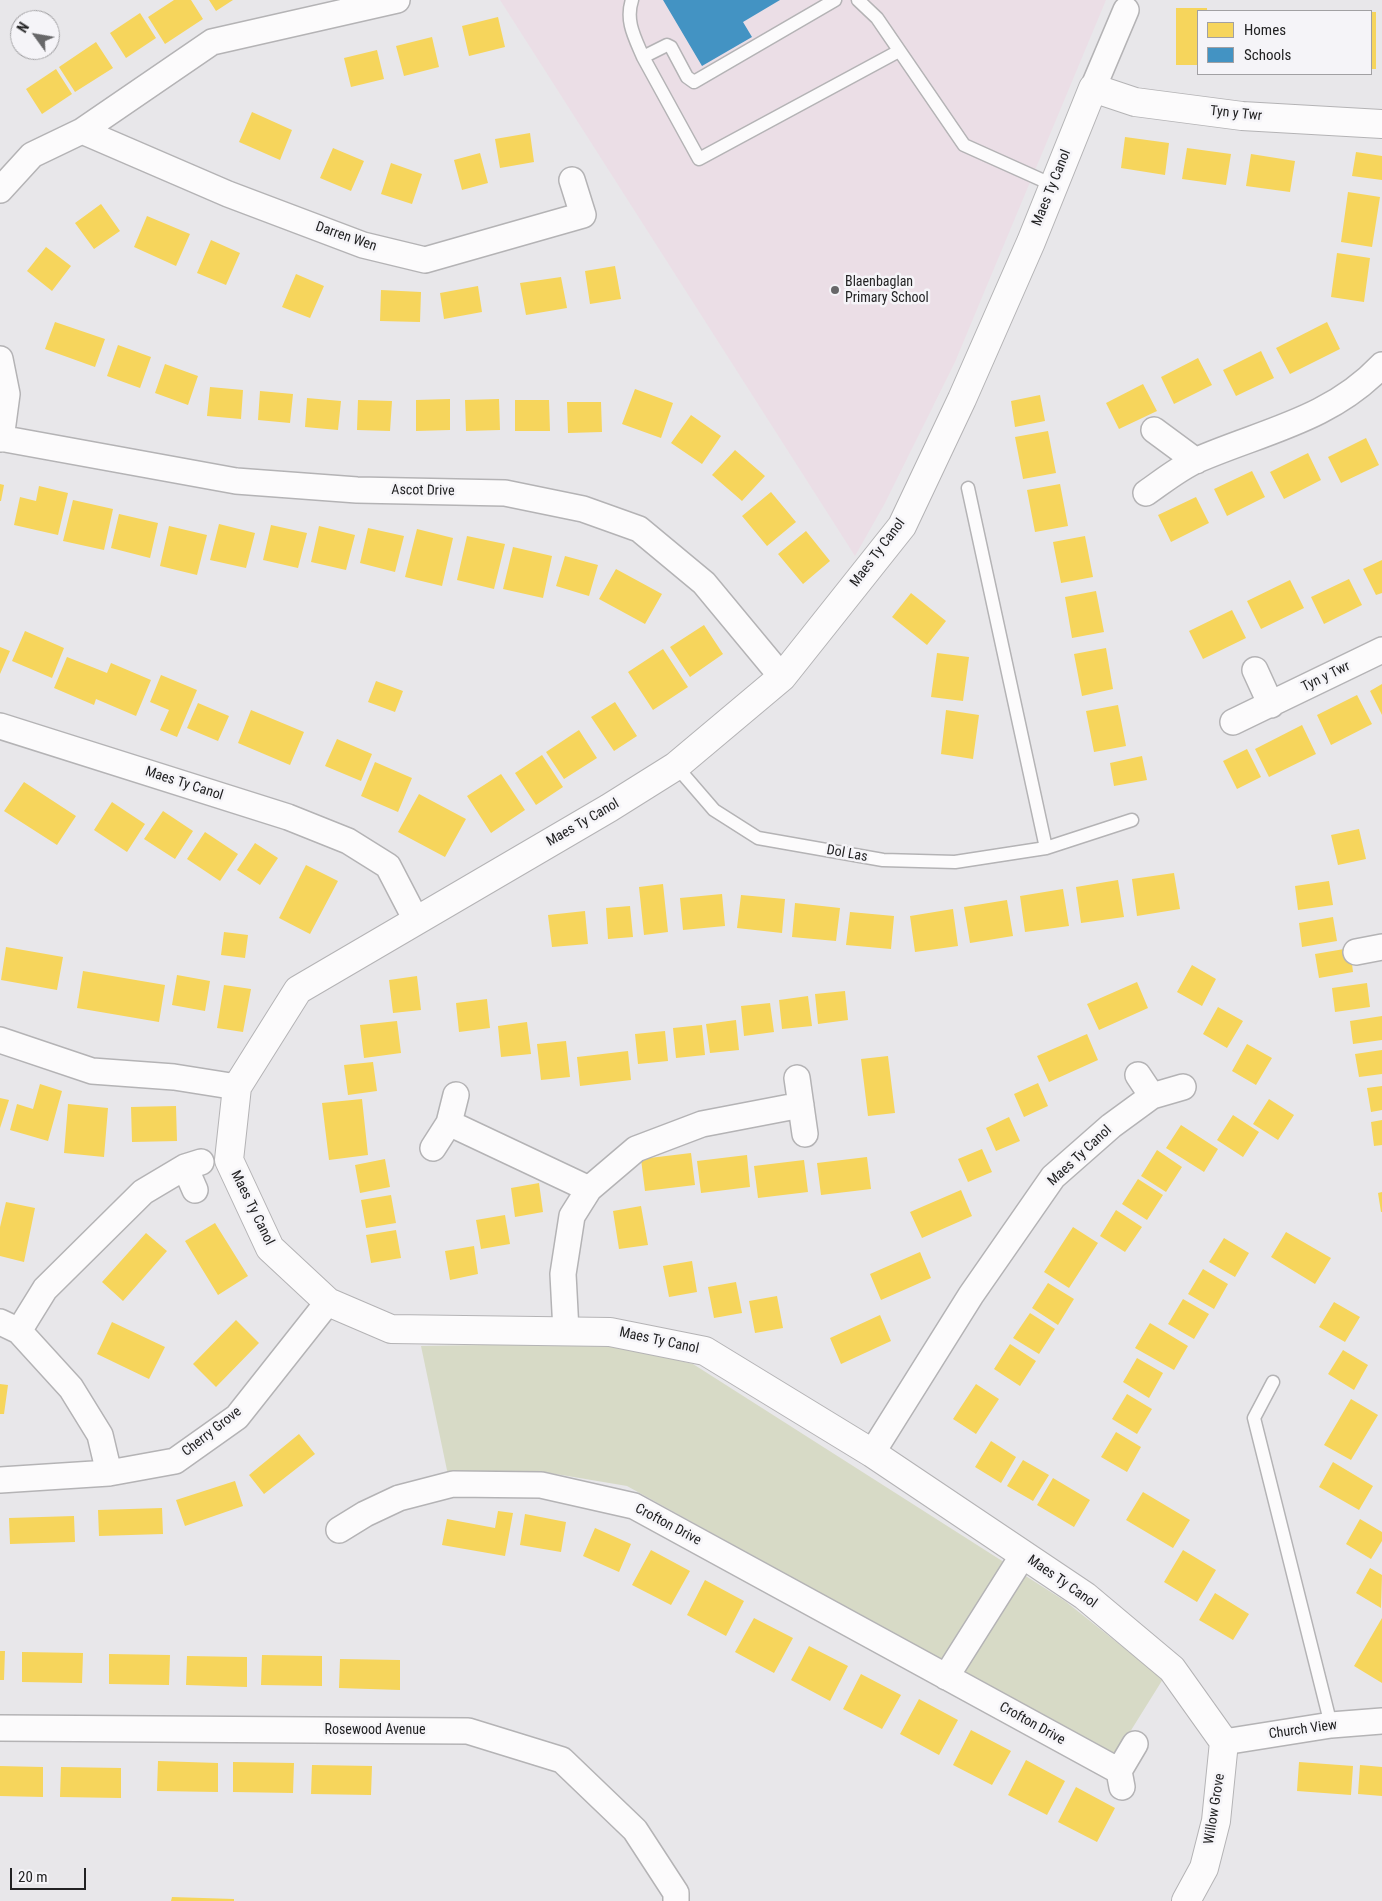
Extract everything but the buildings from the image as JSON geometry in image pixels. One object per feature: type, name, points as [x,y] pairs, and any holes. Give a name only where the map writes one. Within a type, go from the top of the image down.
[{"type":"street","points":[[0,190],[32,155],[82,131],[212,42],[397,0]]},
{"type":"street","name":"Maes Ty Canol","points":[[1126,10],[1052,185],[1031,242],[962,399],[902,526],[782,677],[676,766],[610,808],[298,990],[237,1087],[229,1160],[270,1248],[328,1302],[391,1328],[610,1332],[705,1351],[872,1453],[1085,1596],[1172,1669],[1224,1742]]},
{"type":"street","name":"Tyn y Twr","points":[[1093,88],[1135,102],[1242,116],[1382,124]]},
{"type":"street","name":"Darren Wen","points":[[82,131],[228,194],[363,245],[425,260],[583,215],[572,180]]},
{"type":"street","points":[[0,359],[7,394],[0,439]]},
{"type":"street","points":[[1146,493],[1196,461],[1304,421],[1364,385],[1382,365]]},
{"type":"street","points":[[1154,430],[1196,461]]},
{"type":"street","name":"Ascot Drive","points":[[0,439],[236,481],[357,490],[505,493],[583,509],[639,528],[704,583],[782,677]]},
{"type":"street","name":"Tyn y Twr","points":[[1233,722],[1382,650]]},
{"type":"street","points":[[1255,670],[1271,704]]},
{"type":"street","name":"Maes Ty Canol","points":[[0,726],[288,817],[348,841],[388,866],[416,920]]},
{"type":"street","points":[[1356,952],[1382,947]]},
{"type":"street","points":[[0,1040],[92,1071],[174,1077],[237,1087]]},
{"type":"street","points":[[1138,1075],[1152,1096]]},
{"type":"street","points":[[797,1078],[805,1134]]},
{"type":"street","name":"Maes Ty Canol","points":[[872,1453],[971,1295],[1053,1177],[1111,1126],[1152,1096],[1183,1087]]},
{"type":"street","points":[[433,1148],[449,1123],[456,1095]]},
{"type":"street","points":[[566,1331],[563,1274],[572,1216],[589,1189],[636,1149],[702,1124],[801,1105]]},
{"type":"street","points":[[449,1123],[589,1189]]},
{"type":"street","points":[[109,1473],[100,1435],[71,1388],[9,1327],[143,1192],[193,1165],[195,1190]]},
{"type":"street","name":"Cherry Grove","points":[[0,1480],[109,1473],[175,1461],[237,1417],[328,1302]]},
{"type":"street","name":"Crofton Drive","points":[[339,1530],[371,1523],[399,1498],[453,1484],[540,1485],[634,1506],[946,1677],[1120,1779],[1136,1744]]},
{"type":"street","points":[[946,1677],[1023,1555]]},
{"type":"street","name":"Church View","points":[[1224,1742],[1331,1725],[1382,1721]]},
{"type":"street","name":"Rosewood Avenue","points":[[0,1728],[468,1731],[562,1760],[635,1830],[676,1893],[676,1901]]},
{"type":"street","name":"Willow Grove","points":[[1186,1901],[1204,1868],[1216,1821],[1224,1742]]},
{"type":"lane","points":[[632,0],[629,11],[630,25],[643,57],[700,159],[899,51]]},
{"type":"lane","points":[[643,57],[667,45],[671,47],[687,77],[694,82],[835,0]]},
{"type":"lane","points":[[858,0],[877,18],[964,145],[1052,185]]},
{"type":"lane","points":[[968,488],[1046,848]]},
{"type":"lane","name":"Dol Las","points":[[676,766],[714,810],[758,838],[883,860],[955,862],[1046,848],[1132,820]]},
{"type":"lane","points":[[1274,1382],[1254,1418],[1331,1725]]},
{"type":"shaded area","name":"Blaenbaglan Primary School","points":[[500,0],[1106,0],[955,362],[885,503],[855,556]]},
{"type":"green space","points":[[605,1343],[693,1364],[1065,1601],[1163,1679],[1115,1756],[627,1486],[538,1471],[448,1475],[421,1346]]},
{"type":"place","name":"Blaenbaglan Primary School","points":[[835,290]]}]
